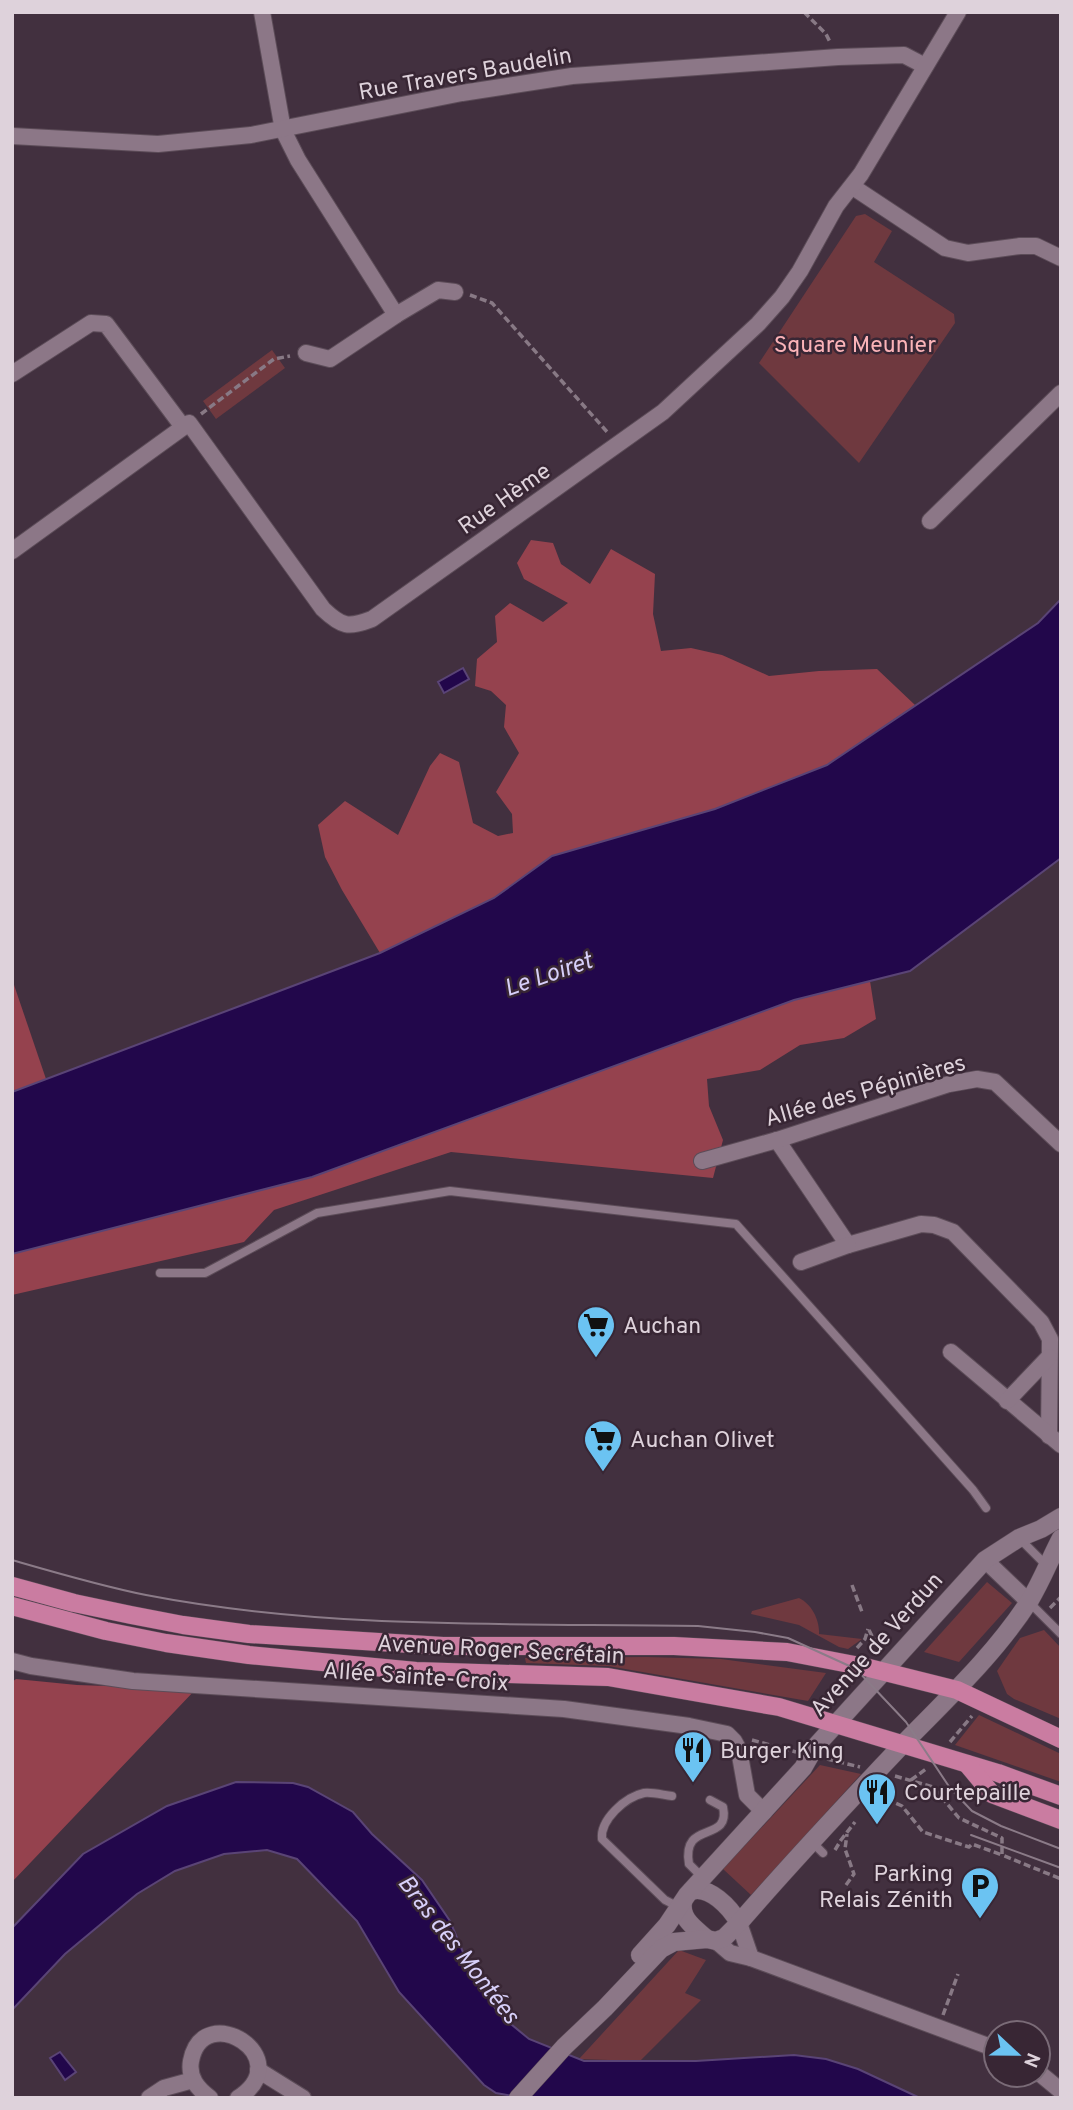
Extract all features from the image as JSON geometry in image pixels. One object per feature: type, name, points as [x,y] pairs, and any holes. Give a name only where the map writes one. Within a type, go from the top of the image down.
[{"type":"main road","name":"Avenue Roger Secrétain","points":[[12,1586],[131,1615],[249,1634],[443,1646],[674,1646],[787,1652],[840,1661],[957,1690],[1061,1739]]},
{"type":"main road","name":"Avenue Roger Secrétain","points":[[12,1606],[94,1628],[166,1643],[249,1655],[416,1671],[608,1677],[779,1707],[967,1764],[1061,1796]]},
{"type":"main road","points":[[967,1764],[992,1794],[1061,1819]]},
{"type":"street","points":[[261,12],[283,130],[298,160],[396,315]]},
{"type":"street","name":"Rue Hème","points":[[186,425],[323,609],[344,625],[354,626],[372,619],[663,412],[758,324],[788,288],[836,206],[853,187],[958,12]]},
{"type":"street","name":"Rue Travers Baudelin","points":[[12,136],[158,144],[283,130],[462,93],[572,76],[838,57],[904,55],[925,66]]},
{"type":"street","points":[[853,187],[945,248],[968,253],[1036,246],[1061,258]]},
{"type":"street","points":[[306,353],[330,359],[438,290],[455,292]]},
{"type":"street","points":[[12,374],[92,323],[107,324],[186,425],[12,551]]},
{"type":"street","points":[[930,521],[1061,393]]},
{"type":"street","name":"Allée des Pépinières","points":[[702,1161],[778,1140],[949,1084],[977,1079],[995,1082],[1061,1144]]},
{"type":"street","points":[[778,1140],[848,1245]]},
{"type":"street","points":[[801,1262],[920,1224],[934,1225],[953,1232],[1041,1322],[1050,1339],[1055,1441]]},
{"type":"street","points":[[951,1352],[1055,1441]]},
{"type":"street","points":[[1007,1401],[1049,1357]]},
{"type":"street","name":"Avenue de Verdun","points":[[518,2098],[667,1925],[688,1895],[803,1768],[815,1747],[985,1560],[1019,1538],[1041,1530],[1061,1517]]},
{"type":"street","points":[[711,1940],[724,1938],[818,1848],[903,1745],[957,1690],[1055,1573],[1061,1538]]},
{"type":"street","points":[[985,1560],[1029,1602]]},
{"type":"street","name":"Allée Sainte-Croix","points":[[12,1661],[133,1681],[564,1709],[689,1726],[727,1734]]},
{"type":"street","points":[[727,1734],[739,1750],[747,1795],[764,1812]]},
{"type":"street","points":[[751,1958],[739,1923],[712,1894],[700,1889],[688,1895],[682,1910],[684,1917],[730,1953],[751,1958],[982,2044]]},
{"type":"street","name":"Avenue de Verdun","points":[[568,2042],[605,2008],[661,1949],[674,1942],[711,1940]]},
{"type":"street","points":[[211,2098],[199,2090],[193,2080],[190,2066],[193,2054],[201,2042],[211,2036],[225,2033],[237,2036],[255,2053],[258,2070],[256,2079],[247,2092],[238,2098]]},
{"type":"street","points":[[258,2070],[303,2098]]},
{"type":"street","points":[[149,2098],[164,2088],[193,2080]]},
{"type":"lane","points":[[160,1273],[205,1273],[317,1213],[450,1191],[736,1224],[973,1490],[986,1508]]},
{"type":"lane","points":[[1019,1538],[1055,1573]]},
{"type":"lane","points":[[1029,1602],[1061,1634]]},
{"type":"lane","points":[[672,1796],[647,1793],[636,1796],[603,1825],[601,1834],[602,1839],[665,1900],[688,1895],[697,1872],[689,1864],[687,1850],[691,1841],[699,1834],[716,1830],[720,1826],[723,1807],[710,1800]]},
{"type":"path","points":[[804,12],[826,34],[838,57]]},
{"type":"path","points":[[455,292],[492,303],[619,444]]},
{"type":"path","points":[[186,425],[274,359],[306,353]]},
{"type":"path","points":[[852,1585],[862,1612]]},
{"type":"path","points":[[853,1652],[865,1639],[868,1629],[880,1643]]},
{"type":"path","points":[[911,1780],[925,1770],[984,1703]]},
{"type":"path","points":[[727,1734],[798,1752]]},
{"type":"path","points":[[823,1759],[866,1769]]},
{"type":"path","points":[[887,1774],[933,1787],[959,1818],[1002,1838],[1002,1856]]},
{"type":"path","points":[[872,1790],[902,1806],[923,1832],[969,1847],[972,1844],[1061,1879]]},
{"type":"path","points":[[841,1840],[856,1822]]},
{"type":"path","points":[[846,1885],[854,1874],[845,1849],[847,1834]]},
{"type":"path","points":[[942,2018],[958,1974]]},
{"type":"green space","name":"Square Meunier","points":[[865,214],[892,231],[874,262],[954,314],[955,323],[859,463],[759,363],[856,216]]},
{"type":"green space","points":[[272,350],[285,368],[216,419],[203,401]]},
{"type":"green space","points":[[987,1582],[1012,1603],[959,1662],[924,1652]]},
{"type":"green space","points":[[799,1598],[808,1604],[814,1613],[819,1634],[862,1639],[848,1649],[839,1647],[799,1625],[751,1614],[752,1611]]},
{"type":"green space","points":[[1044,1630],[1061,1648],[1061,1719],[1007,1694],[997,1671],[1020,1638]]},
{"type":"green space","points":[[525,1658],[721,1659],[826,1673],[808,1701],[608,1666],[526,1663]]},
{"type":"green space","points":[[979,1715],[1061,1754],[1061,1782],[955,1745]]},
{"type":"green space","points":[[820,1765],[861,1774],[751,1895],[723,1869]]},
{"type":"green space","points":[[679,1950],[706,1960],[685,1993],[701,2000],[640,2061],[579,2059]]},
{"type":"shaded area","points":[[531,540],[553,543],[561,564],[590,584],[611,549],[655,574],[653,614],[661,651],[691,648],[722,655],[769,676],[877,669],[915,705],[827,765],[715,809],[552,856],[494,898],[380,953],[325,857],[318,825],[345,801],[398,835],[430,766],[440,753],[459,762],[473,823],[498,836],[513,833],[512,814],[496,792],[519,753],[504,727],[506,705],[491,691],[475,686],[477,659],[497,642],[495,616],[510,603],[543,622],[568,603],[524,579],[517,563]]},
{"type":"shaded area","points":[[12,979],[46,1079],[12,1092]]},
{"type":"shaded area","points":[[870,981],[876,1019],[844,1038],[800,1045],[760,1070],[707,1079],[709,1106],[723,1140],[713,1178],[451,1152],[274,1210],[244,1242],[12,1295],[12,1254],[312,1177],[794,1000]]},
{"type":"shaded area","points":[[16,1679],[77,1685],[196,1689],[12,1882],[12,1682]]},
{"type":"water","name":"Le Loiret","points":[[1061,599],[1061,858],[910,971],[794,1000],[312,1177],[12,1254],[12,1092],[380,953],[494,898],[552,856],[715,809],[827,765],[1038,623]]},
{"type":"water","points":[[463,668],[469,679],[444,693],[438,682]]},
{"type":"water","name":"Bras des Montées","points":[[236,1782],[293,1783],[308,1787],[353,1812],[372,1834],[422,1880],[450,1921],[473,1976],[500,2015],[529,2039],[584,2061],[696,2061],[794,2055],[826,2059],[858,2069],[920,2098],[524,2098],[496,2093],[484,2085],[399,1992],[357,1921],[297,1859],[267,1850],[224,1854],[175,1871],[137,1894],[65,1954],[12,2010],[12,1928],[83,1854],[167,1806]]},
{"type":"water","points":[[60,2052],[76,2072],[65,2080],[50,2058]]},
{"type":"tram line","points":[[12,1560],[146,1595],[283,1614],[421,1622],[698,1626],[788,1638],[856,1669],[906,1722],[950,1788],[972,1811],[1001,1826],[1061,1849]]},
{"type":"tram line","points":[[971,1835],[1061,1868]]},
{"type":"place","name":"Auchan","points":[[596,1359]]},
{"type":"place","name":"Auchan Olivet","points":[[603,1473]]},
{"type":"place","name":"Burger King","points":[[693,1784]]},
{"type":"place","name":"Courtepaille","points":[[877,1826]]},
{"type":"place","name":"Parking Relais Zénith","points":[[980,1920]]}]
